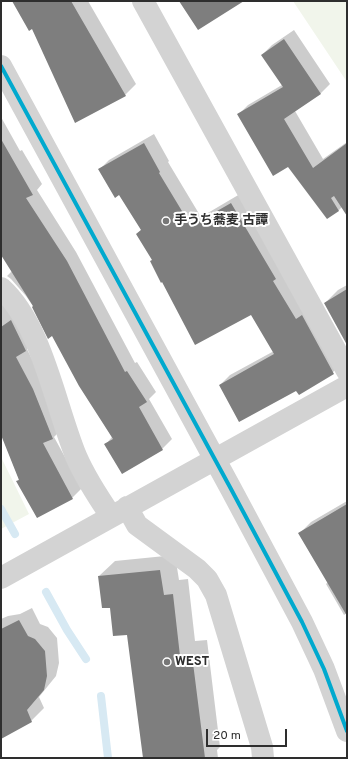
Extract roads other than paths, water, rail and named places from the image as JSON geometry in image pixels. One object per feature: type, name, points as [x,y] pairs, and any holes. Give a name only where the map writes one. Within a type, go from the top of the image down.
[{"type":"street","points":[[143,1],[347,371]]},
{"type":"street","points":[[1,66],[302,622],[321,662],[347,731]]},
{"type":"street","points":[[1,288],[24,317],[41,355],[76,456],[100,500],[137,524],[197,569],[207,579],[216,595],[262,747],[263,758]]},
{"type":"street","points":[[1,578],[214,458],[347,386]]},
{"type":"waterway","points":[[1,509],[15,534]]},
{"type":"waterway","points":[[46,592],[67,630],[86,659]]},
{"type":"waterway","points":[[101,696],[108,758]]},
{"type":"place","name":"手うち蕎麦 古譚","points":[[166,221]]},
{"type":"place","name":"WEST","points":[[167,662]]}]
